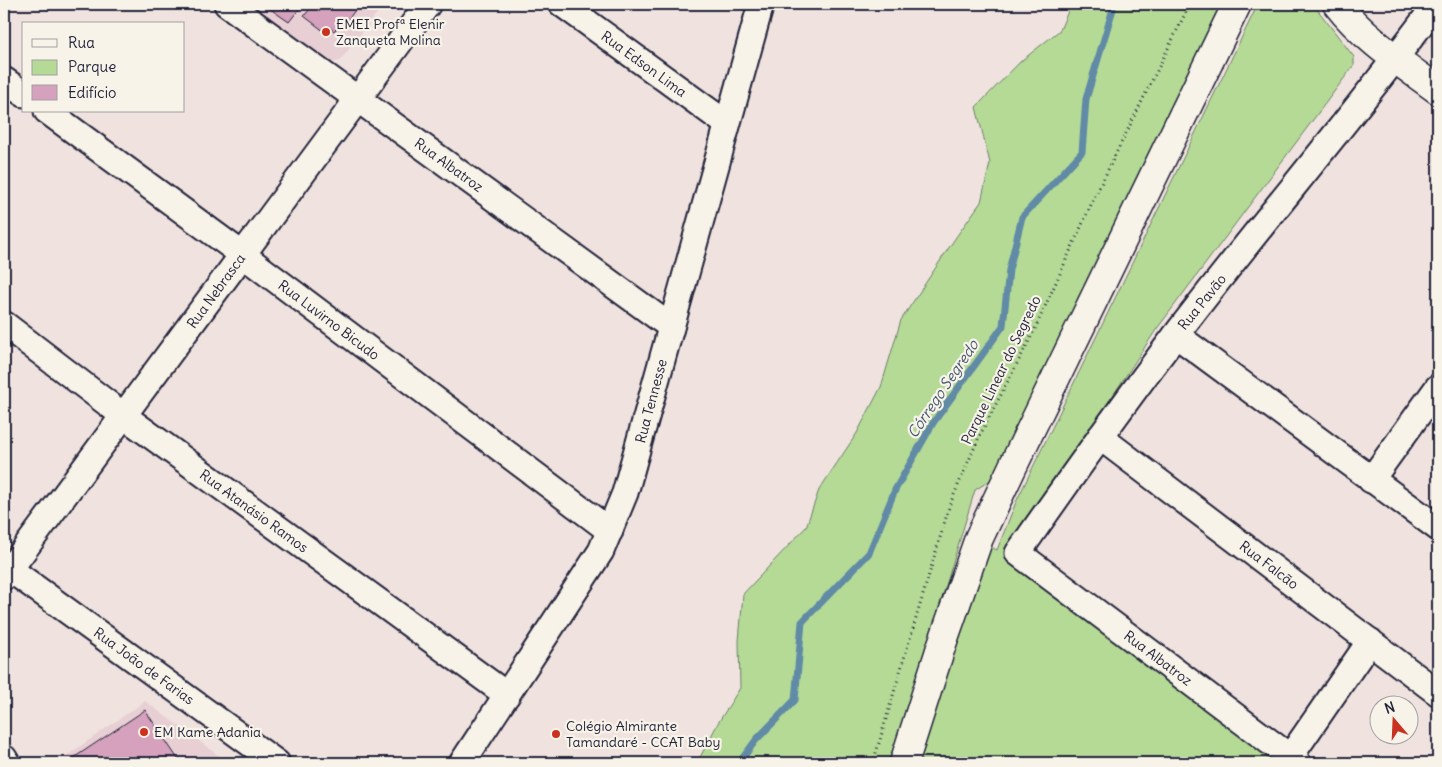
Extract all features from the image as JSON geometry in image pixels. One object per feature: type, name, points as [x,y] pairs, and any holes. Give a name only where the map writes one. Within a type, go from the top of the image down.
[{"type":"main road","points":[[904,763],[942,644],[979,538],[1237,4]]},
{"type":"main road","points":[[1337,4],[1351,22],[1438,90]]},
{"type":"street","name":"Rua Albatroz","points":[[227,4],[671,327]]},
{"type":"street","name":"Rua Nebrasca","points":[[7,574],[428,4]]},
{"type":"street","name":"Rua Edson Lima","points":[[562,4],[727,124]]},
{"type":"street","name":"Rua Tennesse","points":[[462,763],[600,551],[625,493],[761,4]]},
{"type":"street","name":"Rua Pavão","points":[[1018,553],[1100,437],[1176,335],[1396,59],[1436,4]]},
{"type":"street","points":[[4,80],[22,93]]},
{"type":"street","name":"Rua Luvirno Bicudo","points":[[48,112],[243,255],[610,531]]},
{"type":"street","name":"Rua Atanásio Ramos","points":[[4,324],[124,416],[507,695]]},
{"type":"street","points":[[1176,335],[1438,528]]},
{"type":"street","points":[[1371,480],[1438,387]]},
{"type":"street","name":"Rua Falcão","points":[[1100,437],[1438,693]]},
{"type":"street","name":"Rua Albatroz","points":[[1018,553],[1294,760]]},
{"type":"street","name":"Rua João de Farias","points":[[7,574],[277,763]]},
{"type":"street","points":[[1294,760],[1370,641]]},
{"type":"street","points":[[4,758],[7,763]]},
{"type":"path","name":"Parque Linear do Segredo","points":[[873,763],[950,504],[979,437],[1034,331],[1095,196],[1190,4]]},
{"type":"shaded area","name":"EMEI Profª Elenir Zanqueta Molina","points":[[250,4],[384,4],[340,61],[331,63]]},
{"type":"shaded area","name":"EM Kame Adania","points":[[145,701],[229,763],[56,763]]},
{"type":"green space","points":[[1071,4],[1214,4],[1224,27],[1013,466],[975,490],[892,763],[697,763],[718,723],[740,688],[739,641],[743,594],[806,527],[819,490],[857,433],[881,387],[901,320],[981,202],[990,163],[976,107],[1020,62],[1060,30]]},
{"type":"green space","points":[[1258,4],[1313,4],[1354,57],[1354,65],[1156,330],[1077,450],[1015,560],[1276,763],[915,763],[987,545],[997,550],[1016,502]]},
{"type":"building","points":[[263,4],[303,4],[289,22]]},
{"type":"building","points":[[308,4],[360,4],[342,27],[340,25],[334,31],[329,27],[325,32],[304,16],[310,9],[306,6]]},
{"type":"building","points":[[145,710],[178,759],[173,763],[66,763]]},
{"type":"waterway","name":"Córrego Segredo","points":[[739,763],[756,740],[795,700],[802,622],[869,553],[895,490],[933,423],[1003,326],[1009,270],[1022,217],[1082,152],[1086,99],[1113,9],[1112,4]]},
{"type":"place","name":"EMEI Profª Elenir Zanqueta Molina","points":[[326,32]]},
{"type":"place","name":"EM Kame Adania","points":[[144,732]]},
{"type":"place","name":"Colégio Almirante Tamandaré - CCAT Baby","points":[[556,734]]}]
